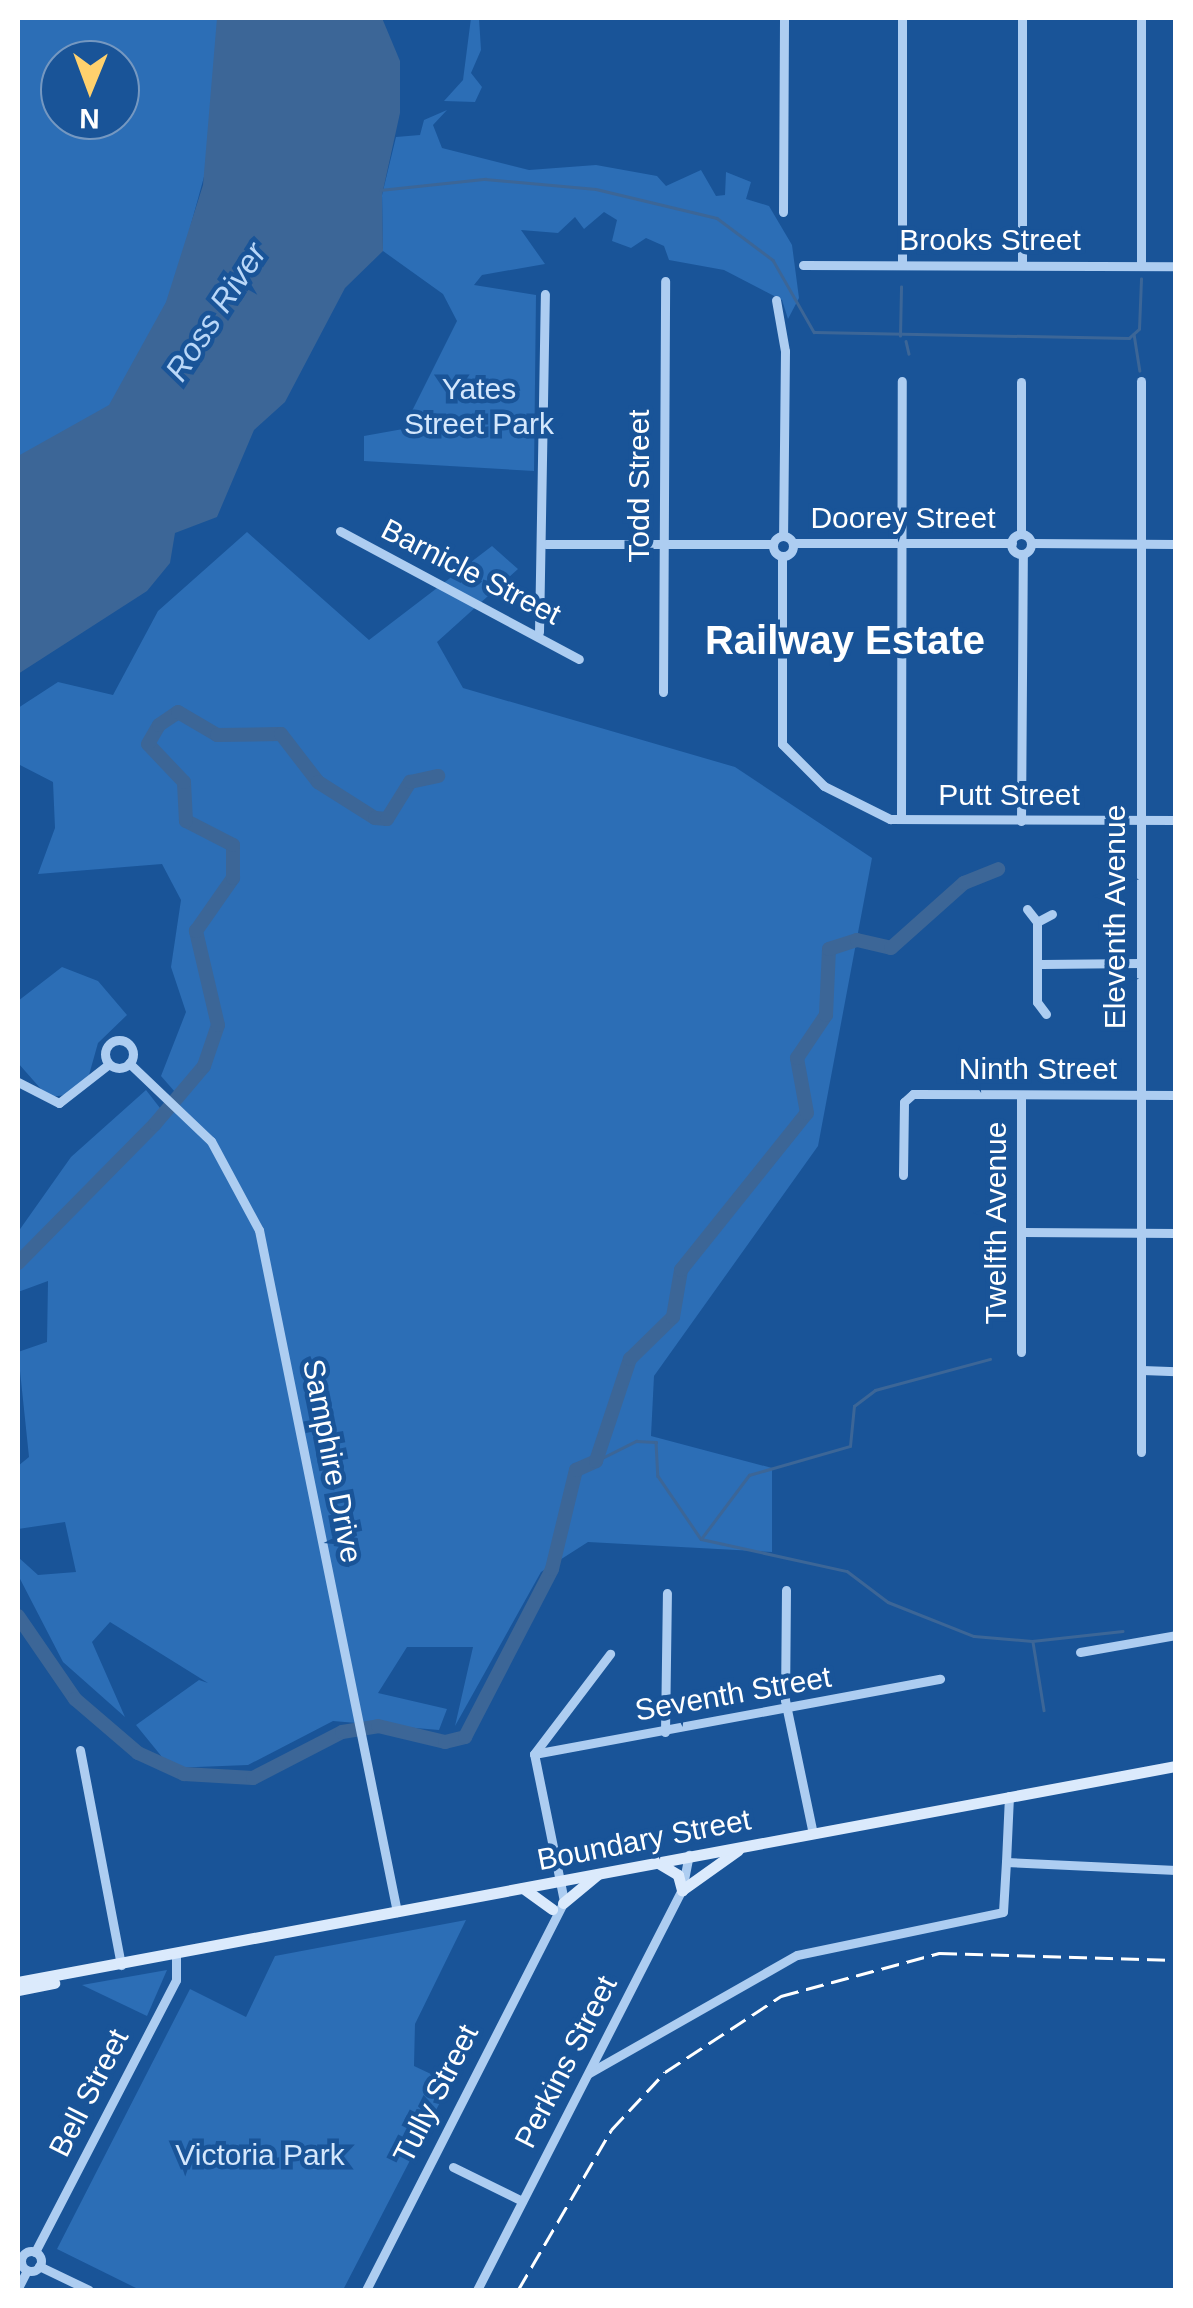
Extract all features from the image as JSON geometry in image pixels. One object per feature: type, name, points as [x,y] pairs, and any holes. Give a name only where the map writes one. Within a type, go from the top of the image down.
[{"type":"main road","name":"Boundary Street","points":[[18,1982],[1176,1766]]},
{"type":"main road","points":[[655,1861],[678,1875],[682,1890],[744,1846]]},
{"type":"main road","points":[[523,1888],[556,1911],[601,1872]]},
{"type":"main road","name":"Boundary Street","points":[[18,1990],[121,1964]]},
{"type":"street","points":[[783,212],[784,18]]},
{"type":"street","points":[[902,18],[902,264]]},
{"type":"street","points":[[1022,18],[1022,265]]},
{"type":"street","points":[[1141,18],[1141,266]]},
{"type":"street","name":"Brooks Street","points":[[803,265],[1176,266]]},
{"type":"street","name":"Todd Street","points":[[662,692],[665,281]]},
{"type":"street","points":[[539,632],[546,544],[545,294]]},
{"type":"street","points":[[776,300],[785,350],[783,535],[773,544],[782,556],[782,744],[824,786],[901,819],[902,381]]},
{"type":"street","name":"Eleventh Avenue","points":[[1141,381],[1141,1452]]},
{"type":"street","points":[[1021,382],[1021,534],[1012,543],[1022,554]]},
{"type":"street","name":"Barnicle Street","points":[[340,531],[539,632],[578,659]]},
{"type":"street","points":[[1021,534],[1031,543],[1022,554],[1021,821]]},
{"type":"street","points":[[782,556],[794,543],[783,535]]},
{"type":"street","name":"Doorey Street","points":[[794,543],[1012,543]]},
{"type":"street","name":"Doorey Street","points":[[1031,543],[1176,544]]},
{"type":"street","name":"Doorey Street","points":[[546,544],[773,544]]},
{"type":"street","name":"Putt Street","points":[[901,819],[1176,820]]},
{"type":"street","points":[[1026,909],[1037,922],[1042,964],[1037,1002],[1026,1012]]},
{"type":"street","points":[[1037,922],[1052,914]]},
{"type":"street","points":[[1042,964],[1139,962]]},
{"type":"street","points":[[1037,1002],[1046,1014]]},
{"type":"street","name":"Samphire Drive","points":[[110,1064],[106,1050],[120,1040],[131,1046],[129,1064],[182,1113],[229,1165],[259,1230],[397,1912]]},
{"type":"street","points":[[18,1082],[59,1103],[110,1064],[129,1064]]},
{"type":"street","name":"Ninth Street","points":[[904,1175],[904,1102],[913,1094],[1176,1094]]},
{"type":"street","name":"Twelfth Avenue","points":[[1021,1095],[1022,1352]]},
{"type":"street","points":[[1023,1232],[1176,1233]]},
{"type":"street","points":[[1142,1370],[1176,1370]]},
{"type":"street","points":[[786,1590],[788,1710],[813,1834]]},
{"type":"street","points":[[665,1732],[666,1593]]},
{"type":"street","points":[[1080,1652],[1176,1635]]},
{"type":"street","points":[[559,1881],[534,1754],[610,1654]]},
{"type":"street","name":"Seventh Street","points":[[534,1754],[940,1679]]},
{"type":"street","points":[[80,1750],[121,1964]]},
{"type":"street","points":[[589,2074],[797,1955],[1002,1912],[1009,1796]]},
{"type":"street","name":"Perkins Street","points":[[477,2290],[682,1890],[690,1855]]},
{"type":"street","points":[[1006,1862],[1176,1870]]},
{"type":"street","name":"Tully Street","points":[[366,2290],[556,1911],[559,1881]]},
{"type":"street","name":"Bell Street","points":[[35,2252],[176,1980],[176,1954]]},
{"type":"street","points":[[452,2167],[522,2202]]},
{"type":"street","points":[[27,2270],[20,2256],[35,2252],[39,2266]]},
{"type":"street","points":[[18,2288],[27,2270],[39,2266],[90,2290]]},
{"type":"green space","points":[[18,18],[229,18],[236,60],[153,363],[53,465],[18,477]]},
{"type":"green space","points":[[471,18],[479,18],[481,50],[471,73],[482,87],[475,102],[444,101],[463,80]]},
{"type":"green space","name":"Yates Street Park","points":[[447,110],[433,125],[442,148],[529,170],[596,165],[657,176],[666,186],[701,170],[716,196],[725,195],[726,172],[751,182],[746,199],[769,206],[792,245],[799,298],[788,319],[782,300],[724,270],[669,260],[664,246],[646,238],[631,248],[612,241],[617,220],[604,212],[584,229],[575,217],[558,233],[521,230],[545,264],[482,275],[474,285],[536,295],[534,471],[364,461],[364,436],[403,429],[457,321],[443,294],[383,251],[382,195],[396,137],[420,135],[424,120]]},
{"type":"green space","points":[[247,532],[369,640],[492,546],[518,569],[437,642],[463,688],[735,767],[872,858],[818,1146],[654,1376],[651,1436],[772,1468],[772,1552],[588,1542],[541,1572],[455,1726],[473,1647],[407,1647],[378,1693],[447,1709],[439,1730],[333,1721],[248,1765],[171,1768],[136,1725],[199,1680],[208,1683],[110,1622],[92,1642],[125,1717],[63,1662],[18,1575],[18,1557],[38,1575],[76,1572],[65,1522],[18,1529],[18,1466],[29,1457],[18,1352],[47,1342],[48,1281],[18,1292],[18,1232],[71,1157],[146,1090],[160,1108],[175,1092],[161,1076],[186,1012],[171,967],[181,900],[162,864],[38,874],[55,828],[53,782],[18,764],[18,708],[58,682],[113,695],[158,611]]},
{"type":"green space","points":[[62,967],[98,981],[127,1015],[98,1043],[89,1075],[67,1095],[48,1097],[18,1063],[18,1001]]},
{"type":"green space","name":"Victoria Park","points":[[466,1920],[415,2024],[414,2066],[450,2083],[343,2290],[140,2290],[57,2249],[190,1989],[246,2017],[275,1956]]},
{"type":"green space","points":[[167,1970],[147,2016],[82,1985]]},
{"type":"water","name":"Ross River","points":[[217,18],[382,18],[400,61],[400,113],[382,195],[383,251],[345,288],[285,402],[254,430],[217,517],[175,533],[170,563],[147,591],[18,674],[18,456],[109,405],[166,302],[203,185]]},
{"type":"waterway","points":[[380,190],[485,179],[596,189],[717,218],[773,260],[814,332],[1129,338],[1139,329],[1141,279]]},
{"type":"waterway","points":[[900,336],[901,287]]},
{"type":"waterway","points":[[1134,334],[1140,371]]},
{"type":"waterway","points":[[906,341],[909,354]]},
{"type":"waterway","points":[[18,1263],[155,1124],[204,1066],[218,1025],[196,931],[233,878],[233,845],[186,821],[184,782],[148,744],[159,725],[178,712],[217,735],[281,734],[318,782],[375,818],[387,819],[410,782],[438,776]]},
{"type":"waterway","points":[[18,1616],[75,1699],[138,1753],[184,1774],[253,1778],[342,1732],[378,1726],[445,1742],[465,1737],[552,1569],[576,1470],[596,1461],[630,1359],[673,1317],[681,1270],[807,1113],[797,1058],[826,1015],[829,949],[857,940],[891,948],[964,883],[998,869]]},
{"type":"waterway","points":[[701,1539],[749,1475],[850,1446],[854,1406],[875,1390],[990,1359]]},
{"type":"waterway","points":[[596,1461],[636,1441],[656,1442],[658,1476],[701,1539],[847,1571],[888,1602],[974,1636],[1032,1641],[1122,1631]]},
{"type":"waterway","points":[[1033,1642],[1044,1710]]},
{"type":"railway","points":[[518,2290],[611,2130],[665,2072],[781,1996],[939,1953],[1176,1960]]},
{"type":"district","name":"Railway Estate","points":[[845,640]]}]
